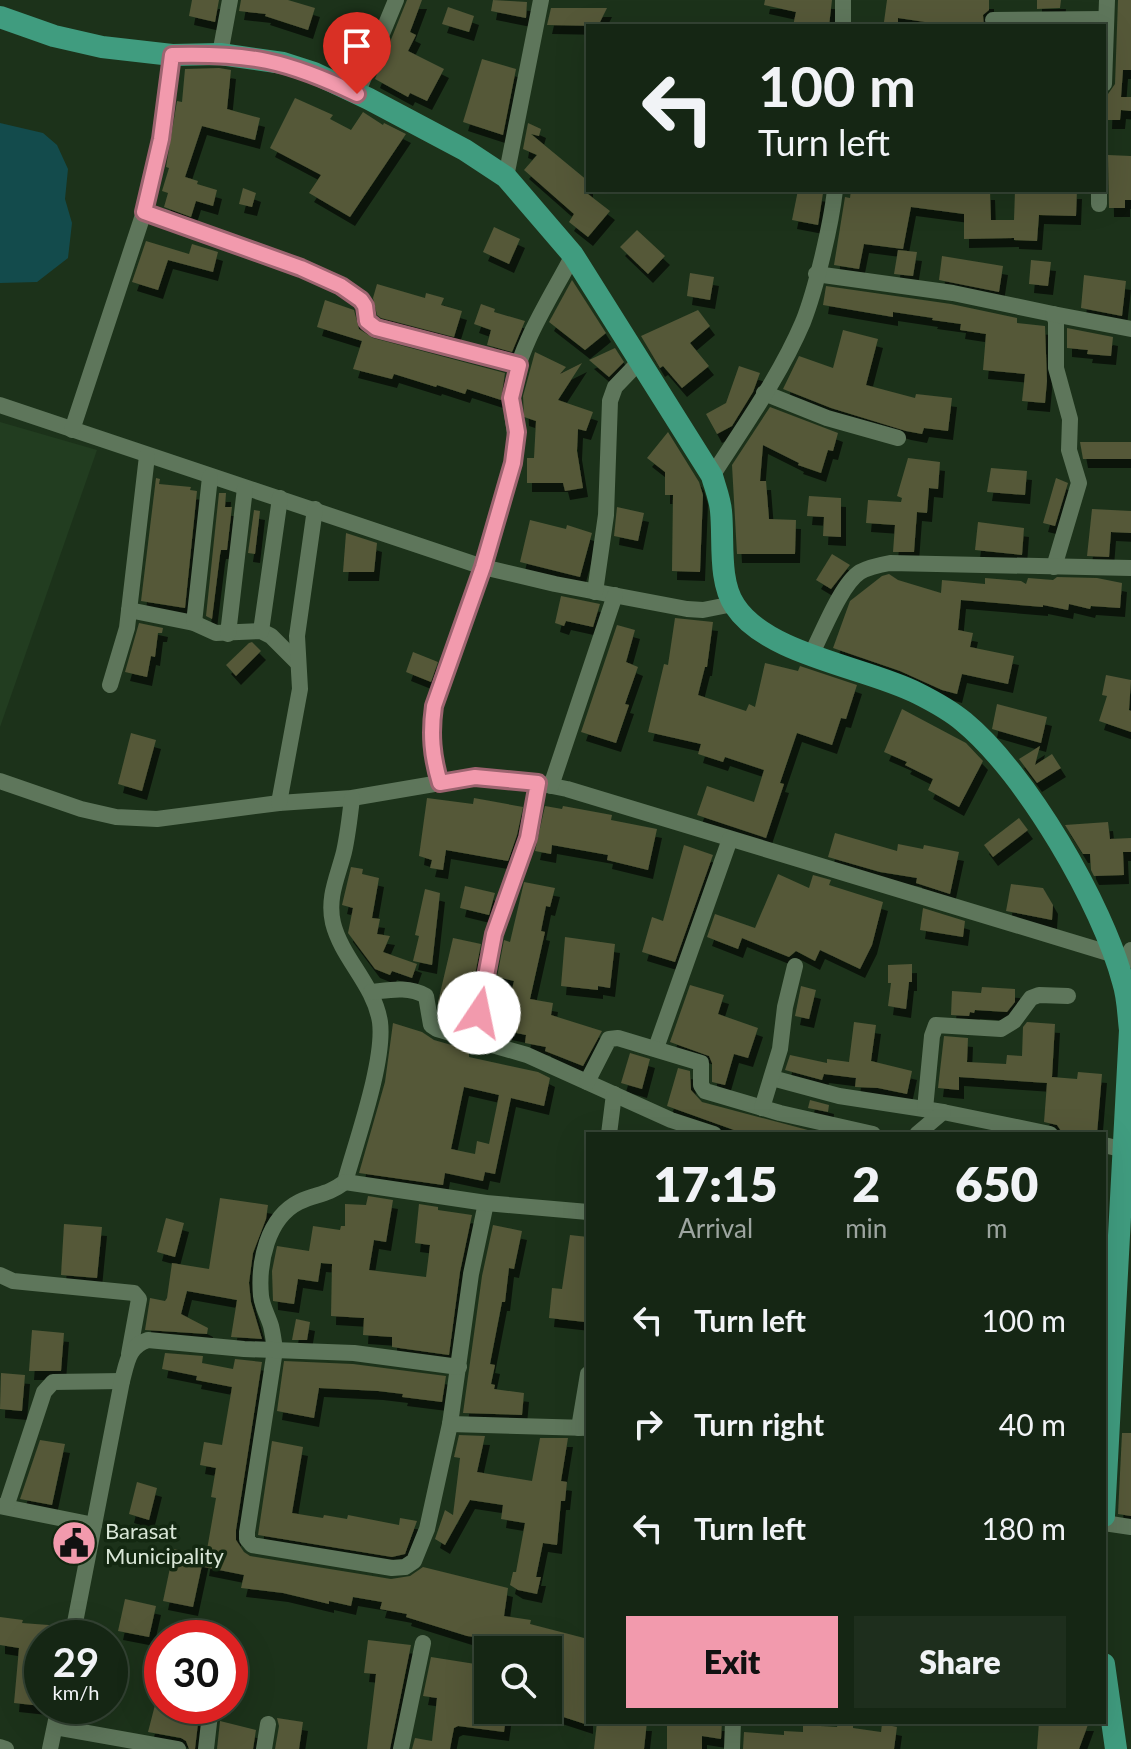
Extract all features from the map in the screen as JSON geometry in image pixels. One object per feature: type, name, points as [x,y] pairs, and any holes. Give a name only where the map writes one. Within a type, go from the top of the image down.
[{"type":"highway","points":[[0,17],[54,36],[102,47],[172,55],[220,54],[283,63],[314,73],[357,94],[465,150],[506,177],[573,255],[712,476],[721,507],[726,583],[733,604],[748,622],[811,655],[917,693],[963,720],[996,753],[1052,832],[1122,959],[1130,1030],[1114,1147],[1112,1221],[1124,1255],[1110,1301],[1106,1444]]},
{"type":"highway","points":[[1106,1678],[1116,1749]]},
{"type":"street","points":[[220,54],[230,0]]},
{"type":"street","points":[[357,94],[396,0]]},
{"type":"street","points":[[506,177],[541,0]]},
{"type":"street","points":[[843,0],[843,24]]},
{"type":"street","points":[[1106,24],[1107,0]]},
{"type":"street","points":[[993,20],[1038,23],[1106,19]]},
{"type":"street","points":[[72,430],[144,212],[161,139],[172,55]]},
{"type":"street","points":[[712,476],[764,393],[803,321],[835,192]]},
{"type":"street","points":[[144,212],[301,268],[341,286],[361,300],[367,321],[376,328],[519,365]]},
{"type":"street","points":[[440,783],[432,754],[434,706],[483,567],[517,445],[511,398],[519,365],[573,255]]},
{"type":"street","points":[[816,274],[953,293],[1131,329]]},
{"type":"street","points":[[1053,314],[1056,321],[1056,368],[1070,419],[1069,450],[1079,483],[1054,567]]},
{"type":"street","points":[[595,592],[606,515],[610,401],[615,387],[639,362]]},
{"type":"street","points":[[764,393],[827,418],[898,438]]},
{"type":"street","points":[[0,405],[483,567],[687,609],[703,610],[733,604]]},
{"type":"street","points":[[110,685],[124,642],[147,456]]},
{"type":"street","points":[[194,623],[210,477]]},
{"type":"street","points":[[228,634],[245,488]]},
{"type":"street","points":[[261,631],[280,498]]},
{"type":"street","points":[[279,803],[300,689],[297,636],[315,509]]},
{"type":"street","points":[[811,655],[847,586],[857,574],[876,565],[1131,568]]},
{"type":"street","points":[[474,1040],[494,934],[615,595]]},
{"type":"street","points":[[129,610],[194,623],[205,630],[228,634],[261,631],[271,636],[297,662]]},
{"type":"street","points":[[0,781],[81,809],[116,817],[157,819],[279,803],[352,798],[475,777],[545,785],[1122,959]]},
{"type":"street","points":[[352,798],[344,853],[331,890],[333,923],[371,992],[380,1023],[379,1053],[345,1182],[329,1194],[300,1202],[281,1215],[271,1231],[261,1267],[261,1299],[275,1350],[247,1532],[247,1539],[252,1545],[392,1568],[405,1567],[414,1561],[427,1529],[450,1424],[471,1274],[486,1203]]},
{"type":"street","points":[[656,1048],[730,839]]},
{"type":"street","points":[[762,1108],[780,1049],[788,989],[795,966]]},
{"type":"street","points":[[371,992],[418,991],[426,996],[431,1025],[437,1029],[527,1055],[671,1120],[708,1132]]},
{"type":"street","points":[[925,1109],[932,1036],[936,1025],[1001,1029],[1014,1021],[1031,998],[1068,996]]},
{"type":"street","points":[[587,1082],[609,1039],[618,1038],[701,1063],[701,1085],[705,1091],[864,1132]]},
{"type":"street","points":[[772,1078],[839,1096],[943,1112],[1040,1132]]},
{"type":"street","points":[[609,1132],[614,1094]]},
{"type":"street","points":[[919,1132],[943,1112]]},
{"type":"street","points":[[345,1182],[486,1203],[586,1212]]},
{"type":"street","points":[[0,1275],[13,1281],[134,1293],[139,1299],[76,1620]]},
{"type":"street","points":[[128,1356],[136,1343],[148,1340],[354,1353],[459,1367]]},
{"type":"street","points":[[94,1525],[3,1506],[44,1392],[53,1382],[122,1381]]},
{"type":"street","points":[[450,1424],[584,1428],[586,1401]]},
{"type":"street","points":[[1106,1523],[1131,1527]]},
{"type":"street","points":[[401,1749],[423,1643]]},
{"type":"street","points":[[50,1749],[56,1724]]},
{"type":"street","points":[[206,1749],[209,1724]]},
{"type":"street","points":[[264,1749],[268,1724]]},
{"type":"street","points":[[732,1749],[733,1724]]},
{"type":"street","points":[[55,1727],[178,1749]]},
{"type":"street","points":[[0,1747],[6,1749]]},
{"type":"shaded area","points":[[0,422],[97,450],[0,727]]},
{"type":"water","points":[[0,123],[43,133],[57,145],[68,169],[65,199],[72,223],[68,258],[37,282],[0,283]]},
{"type":"building","points":[[192,0],[219,0],[215,22],[189,16]]},
{"type":"building","points":[[241,0],[288,0],[315,8],[308,30],[266,14],[239,11]]},
{"type":"building","points":[[407,0],[422,0],[410,32],[416,35],[408,51],[444,69],[427,101],[410,93],[408,97],[375,79]]},
{"type":"building","points":[[493,0],[527,2],[526,18],[491,11]]},
{"type":"building","points":[[765,0],[832,0],[829,24],[793,24],[796,12],[764,5]]},
{"type":"building","points":[[887,0],[989,0],[989,10],[983,15],[984,24],[938,24],[898,18],[898,23],[884,22]]},
{"type":"building","points":[[1037,0],[1061,0],[1060,8],[1037,9]]},
{"type":"building","points":[[1118,0],[1131,0],[1131,70],[1123,70],[1121,97],[1131,97],[1131,111],[1121,110],[1120,120],[1107,120],[1108,94],[1115,84]]},
{"type":"building","points":[[448,7],[474,16],[469,32],[442,24]]},
{"type":"building","points":[[551,8],[607,8],[599,24],[547,25]]},
{"type":"building","points":[[349,25],[371,32],[365,46],[344,39]]},
{"type":"building","points":[[482,59],[516,69],[503,135],[463,122]]},
{"type":"building","points":[[185,69],[231,70],[227,109],[260,118],[255,140],[202,126],[185,177],[217,190],[213,206],[196,201],[191,217],[164,207],[168,193],[162,191],[169,168],[166,167],[177,101],[182,102]]},
{"type":"building","points":[[295,98],[333,115],[330,119],[351,130],[363,112],[383,125],[406,134],[350,217],[309,193],[321,175],[270,148]]},
{"type":"building","points":[[528,123],[541,129],[539,136],[531,134],[586,179],[586,192],[610,211],[588,237],[569,222],[574,214],[524,170],[537,155],[523,149]]},
{"type":"building","points":[[1108,155],[1131,156],[1131,200],[1125,200],[1125,208],[1109,208]]},
{"type":"building","points":[[243,188],[256,193],[252,207],[239,204]]},
{"type":"building","points":[[798,192],[823,193],[818,225],[792,220]]},
{"type":"building","points":[[851,192],[990,192],[991,220],[1014,220],[1015,192],[1077,192],[1076,216],[1039,215],[1037,241],[964,239],[964,214],[911,207],[903,249],[864,244],[859,269],[834,265],[845,197],[850,198]]},
{"type":"building","points":[[494,227],[520,239],[509,264],[483,252]]},
{"type":"building","points":[[637,230],[665,256],[648,274],[620,247]]},
{"type":"building","points":[[146,241],[189,254],[192,244],[218,252],[213,272],[168,260],[158,290],[132,282]]},
{"type":"building","points":[[898,250],[917,252],[913,276],[894,274]]},
{"type":"building","points":[[942,256],[1003,266],[999,292],[939,280]]},
{"type":"building","points":[[1031,260],[1051,262],[1048,286],[1029,284]]},
{"type":"building","points":[[690,273],[714,277],[710,300],[687,296]]},
{"type":"building","points":[[1084,275],[1126,281],[1122,316],[1081,308]]},
{"type":"building","points":[[572,280],[606,333],[585,350],[549,322]]},
{"type":"building","points":[[377,284],[425,298],[426,293],[444,298],[441,305],[462,311],[454,337],[381,318],[377,315],[373,298]]},
{"type":"building","points":[[826,286],[951,304],[1017,318],[1017,323],[1045,326],[1045,403],[1022,401],[1025,374],[983,370],[986,334],[960,330],[961,324],[933,318],[893,312],[893,317],[823,305]]},
{"type":"building","points":[[325,300],[354,310],[359,329],[373,338],[505,373],[501,400],[467,389],[465,394],[394,374],[392,379],[353,369],[362,341],[317,327]]},
{"type":"building","points":[[481,304],[495,309],[494,312],[525,321],[512,352],[487,345],[491,330],[474,324]]},
{"type":"building","points":[[698,310],[710,326],[690,343],[709,366],[682,388],[663,366],[660,368],[641,336]]},
{"type":"building","points":[[1067,328],[1113,337],[1111,356],[1067,348]]},
{"type":"building","points":[[843,330],[878,339],[866,385],[915,398],[916,394],[952,398],[948,431],[924,428],[922,434],[906,431],[831,408],[783,389],[799,356],[833,368]]},
{"type":"building","points":[[615,348],[624,362],[609,377],[589,360]]},
{"type":"building","points":[[535,352],[566,367],[560,374],[582,363],[558,400],[593,412],[586,431],[578,429],[577,451],[583,488],[565,491],[563,483],[527,483],[527,458],[534,458],[536,421],[524,417],[523,396]]},
{"type":"building","points":[[739,366],[760,373],[753,392],[732,426],[717,434],[706,414],[726,403]]},
{"type":"building","points":[[770,407],[838,433],[833,451],[828,450],[821,473],[798,465],[763,445],[760,481],[766,481],[769,519],[796,520],[795,554],[737,554],[732,465]]},
{"type":"building","points":[[668,432],[699,482],[703,495],[700,572],[672,571],[673,495],[665,495],[665,472],[647,458]]},
{"type":"building","points":[[1080,442],[1131,442],[1131,459],[1083,459]]},
{"type":"building","points":[[908,458],[940,462],[938,489],[929,488],[927,513],[917,512],[914,552],[893,552],[895,525],[866,523],[868,500],[901,502],[902,498],[897,496]]},
{"type":"building","points":[[991,468],[1027,471],[1025,495],[987,492]]},
{"type":"building","points":[[156,478],[160,479],[159,484],[191,487],[190,490],[197,491],[185,608],[141,601]]},
{"type":"building","points":[[1056,478],[1068,483],[1055,526],[1043,523]]},
{"type":"building","points":[[219,493],[226,493],[225,507],[232,507],[227,550],[221,550],[220,555],[212,619],[206,616]]},
{"type":"building","points":[[809,496],[841,498],[841,537],[823,536],[824,517],[807,516]]},
{"type":"building","points":[[617,507],[644,513],[638,541],[614,536]]},
{"type":"building","points":[[1092,509],[1131,511],[1131,533],[1111,532],[1109,557],[1087,556]]},
{"type":"building","points":[[254,510],[260,511],[255,554],[248,553]]},
{"type":"building","points":[[530,520],[566,529],[567,525],[592,533],[580,577],[520,562]]},
{"type":"building","points":[[978,522],[1024,528],[1022,555],[975,550]]},
{"type":"building","points":[[346,533],[377,543],[374,572],[343,572]]},
{"type":"building","points":[[832,554],[850,565],[831,589],[816,580]]},
{"type":"building","points":[[889,574],[898,580],[941,593],[942,580],[985,584],[985,578],[1026,584],[1028,578],[1097,578],[1122,583],[1120,608],[1091,606],[1090,609],[1069,604],[1068,610],[1043,605],[961,600],[958,630],[973,633],[970,647],[1014,656],[1008,684],[962,674],[957,694],[833,648],[850,601]]},
{"type":"building","points":[[561,596],[600,604],[593,627],[566,621],[564,626],[555,623]]},
{"type":"building","points":[[675,618],[713,622],[707,667],[698,695],[746,711],[749,704],[755,707],[765,663],[798,671],[800,666],[857,685],[846,719],[841,718],[832,745],[797,733],[766,838],[697,815],[707,786],[754,802],[764,770],[725,757],[723,762],[698,754],[701,744],[648,732],[664,664],[668,665]]},
{"type":"building","points":[[139,623],[163,628],[162,633],[158,633],[155,657],[151,656],[147,677],[125,672]]},
{"type":"building","points":[[617,625],[635,630],[626,662],[638,667],[616,743],[581,732]]},
{"type":"building","points":[[252,642],[261,651],[236,676],[226,665]]},
{"type":"building","points":[[413,652],[438,662],[431,682],[406,672]]},
{"type":"building","points":[[1106,675],[1131,680],[1131,732],[1099,721],[1107,696],[1102,695]]},
{"type":"building","points":[[997,704],[1047,717],[1041,743],[992,729]]},
{"type":"building","points":[[902,709],[966,743],[983,761],[959,807],[928,790],[933,779],[884,752]]},
{"type":"building","points":[[131,733],[156,740],[142,791],[118,784]]},
{"type":"building","points":[[1040,746],[1035,765],[1052,754],[1061,768],[1037,783],[1019,759]]},
{"type":"building","points":[[427,798],[473,804],[474,798],[523,807],[508,861],[446,850],[443,870],[430,868],[432,860],[419,856]]},
{"type":"building","points":[[545,806],[612,815],[611,820],[657,829],[648,870],[607,860],[608,855],[552,845],[551,854],[535,851]]},
{"type":"building","points":[[1019,818],[1028,830],[993,857],[984,845]]},
{"type":"building","points":[[1108,822],[1110,839],[1131,838],[1131,852],[1123,852],[1124,875],[1094,876],[1090,854],[1083,854],[1065,825]]},
{"type":"building","points":[[835,833],[897,851],[898,844],[959,852],[950,894],[916,883],[917,878],[880,872],[828,857]]},
{"type":"building","points":[[684,845],[713,855],[675,962],[642,952],[652,917],[663,921]]},
{"type":"building","points":[[351,867],[363,869],[362,874],[379,878],[372,918],[380,919],[377,934],[390,936],[383,952],[417,964],[412,978],[375,969],[348,933],[353,908],[342,905]]},
{"type":"building","points":[[778,874],[809,888],[813,875],[831,880],[829,885],[883,902],[872,945],[860,969],[820,950],[815,961],[796,951],[789,957],[742,938],[738,949],[707,937],[715,914],[755,928]]},
{"type":"building","points":[[524,882],[555,888],[550,907],[546,906],[541,931],[545,932],[530,999],[553,1003],[551,1015],[602,1031],[583,1066],[545,1051],[546,1047],[525,1043],[526,1035],[488,1027],[492,1002],[508,1006],[514,981],[497,977],[504,940],[510,942]]},
{"type":"building","points":[[1011,884],[1043,888],[1053,905],[1052,920],[1006,911]]},
{"type":"building","points":[[465,886],[495,893],[489,915],[460,908]]},
{"type":"building","points":[[425,889],[440,893],[432,965],[413,961]]},
{"type":"building","points":[[923,908],[965,921],[963,937],[920,930]]},
{"type":"building","points":[[565,937],[615,944],[610,988],[598,986],[598,990],[561,986]]},
{"type":"building","points":[[453,938],[481,944],[465,1026],[441,1018],[438,1002]]},
{"type":"building","points":[[912,964],[906,1009],[888,1006],[891,983],[888,983],[888,965]]},
{"type":"building","points":[[690,985],[724,995],[718,1014],[758,1028],[748,1058],[734,1054],[725,1085],[712,1082],[709,1056],[670,1042]]},
{"type":"building","points":[[801,986],[816,990],[809,1019],[795,1016]]},
{"type":"building","points":[[982,987],[1015,989],[1015,1002],[1007,1012],[975,1010],[969,1016],[951,1015],[952,991],[981,993]]},
{"type":"building","points":[[854,1022],[876,1025],[871,1061],[912,1071],[907,1094],[855,1087],[856,1078],[824,1074],[822,1080],[785,1070],[790,1055],[827,1063],[827,1059],[849,1062]]},
{"type":"building","points":[[1027,1022],[1055,1024],[1052,1077],[1077,1079],[1078,1072],[1102,1074],[1097,1132],[1061,1131],[1057,1125],[1044,1122],[1047,1083],[959,1077],[959,1090],[938,1088],[944,1036],[968,1038],[967,1062],[1006,1064],[1007,1055],[1022,1056],[1023,1027]]},
{"type":"building","points":[[393,1023],[469,1050],[469,1057],[538,1072],[550,1078],[544,1106],[511,1098],[495,1174],[485,1172],[483,1181],[445,1173],[443,1185],[359,1173],[385,1082]],"holes":[[[464,1087],[499,1095],[489,1144],[477,1141],[475,1154],[451,1149]]]},
{"type":"building","points":[[630,1053],[650,1059],[642,1089],[621,1083]]},
{"type":"building","points":[[678,1068],[690,1071],[691,1090],[702,1102],[815,1132],[739,1132],[667,1106]]},
{"type":"building","points":[[810,1100],[829,1105],[828,1112],[808,1108]]},
{"type":"building","points":[[368,1196],[393,1200],[386,1242],[374,1240],[369,1270],[426,1277],[430,1245],[415,1243],[419,1204],[472,1215],[460,1272],[449,1355],[392,1347],[392,1337],[363,1335],[364,1318],[331,1316],[332,1264],[321,1263],[318,1282],[298,1279],[294,1304],[273,1301],[272,1271],[277,1246],[309,1251],[313,1226],[340,1230],[341,1226],[345,1226],[345,1204],[366,1205]]},
{"type":"building","points":[[220,1198],[268,1205],[253,1253],[249,1283],[262,1339],[231,1337],[237,1300],[187,1291],[181,1314],[208,1328],[207,1334],[145,1330],[150,1298],[165,1301],[167,1298],[172,1263],[209,1269]]},
{"type":"building","points":[[166,1218],[184,1223],[175,1257],[157,1252]]},
{"type":"building","points":[[64,1224],[102,1227],[97,1278],[61,1275]]},
{"type":"building","points":[[493,1225],[522,1231],[514,1269],[509,1268],[505,1302],[502,1302],[490,1364],[495,1365],[491,1384],[495,1385],[494,1389],[524,1393],[522,1415],[463,1413],[482,1276]]},
{"type":"building","points":[[570,1235],[586,1237],[585,1322],[549,1318],[552,1288],[562,1289]]},
{"type":"building","points":[[296,1319],[310,1322],[307,1340],[292,1340]]},
{"type":"building","points":[[32,1330],[64,1333],[61,1371],[29,1371]]},
{"type":"building","points":[[165,1353],[203,1356],[202,1363],[233,1369],[235,1359],[262,1362],[236,1530],[236,1540],[244,1552],[250,1556],[391,1579],[410,1576],[423,1567],[508,1588],[504,1616],[531,1620],[530,1624],[586,1638],[588,1725],[562,1717],[562,1636],[467,1636],[406,1617],[407,1614],[380,1609],[382,1602],[353,1597],[351,1606],[329,1601],[329,1604],[283,1593],[241,1588],[244,1575],[204,1567],[216,1498],[211,1497],[216,1468],[200,1465],[204,1442],[222,1445],[232,1387],[196,1380],[197,1376],[162,1369]]},
{"type":"building","points":[[284,1361],[353,1364],[446,1376],[442,1402],[378,1391],[319,1388],[314,1418],[277,1411]]},
{"type":"building","points":[[1,1373],[25,1375],[22,1411],[0,1409]]},
{"type":"building","points":[[1122,1433],[1131,1433],[1131,1516],[1118,1514]]},
{"type":"building","points":[[459,1435],[485,1436],[477,1472],[532,1481],[540,1438],[568,1438],[561,1481],[567,1482],[565,1501],[561,1501],[557,1545],[543,1543],[536,1577],[541,1577],[537,1594],[510,1585],[513,1572],[516,1572],[525,1523],[501,1519],[503,1505],[470,1500],[445,1545],[435,1539],[445,1510],[453,1515],[460,1458],[454,1457]]},
{"type":"building","points":[[40,1440],[65,1444],[52,1505],[20,1499]]},
{"type":"building","points":[[272,1441],[303,1447],[292,1513],[347,1519],[348,1515],[399,1525],[400,1518],[417,1521],[405,1554],[392,1557],[258,1535]]},
{"type":"building","points":[[137,1482],[157,1488],[149,1520],[129,1514]]},
{"type":"building","points":[[174,1549],[204,1556],[193,1607],[163,1601]]},
{"type":"building","points":[[125,1599],[156,1606],[153,1620],[144,1620],[144,1636],[128,1633],[128,1620],[120,1620]]},
{"type":"building","points":[[0,1617],[23,1620],[24,1704],[14,1703],[19,1648],[0,1645]]},
{"type":"building","points":[[368,1640],[411,1645],[390,1749],[367,1749],[376,1674],[364,1673]]},
{"type":"building","points":[[431,1657],[474,1664],[474,1724],[505,1724],[504,1732],[458,1726],[454,1728],[450,1749],[412,1749],[415,1738],[432,1741],[437,1698],[423,1696]]},
{"type":"building","points":[[277,1718],[303,1722],[299,1749],[275,1749],[279,1726]]},
{"type":"building","points":[[150,1724],[198,1724],[195,1749],[189,1749],[181,1738],[148,1732]]},
{"type":"building","points":[[220,1724],[256,1730],[253,1749],[217,1749]]},
{"type":"building","points":[[597,1724],[647,1724],[644,1749],[594,1749]]},
{"type":"building","points":[[667,1724],[722,1724],[721,1739],[702,1736],[702,1749],[667,1749]]},
{"type":"building","points":[[838,1724],[853,1724],[853,1728],[881,1732],[882,1724],[897,1727],[894,1749],[743,1749],[744,1732],[784,1735],[784,1731],[803,1732],[803,1725],[837,1727]]},
{"type":"building","points":[[1039,1724],[1088,1724],[1079,1749],[1037,1749]]},
{"type":"place","name":"Barasat Municipality","points":[[74,1543]]},
{"type":"route","points":[[357,94],[314,73],[257,57],[172,55],[166,112],[144,212],[301,268],[341,286],[361,300],[367,321],[376,328],[519,365],[511,398],[517,432],[513,463],[483,567],[434,706],[431,729],[432,754],[440,783],[475,777],[538,783],[528,838],[494,934],[479,1013]]}]
